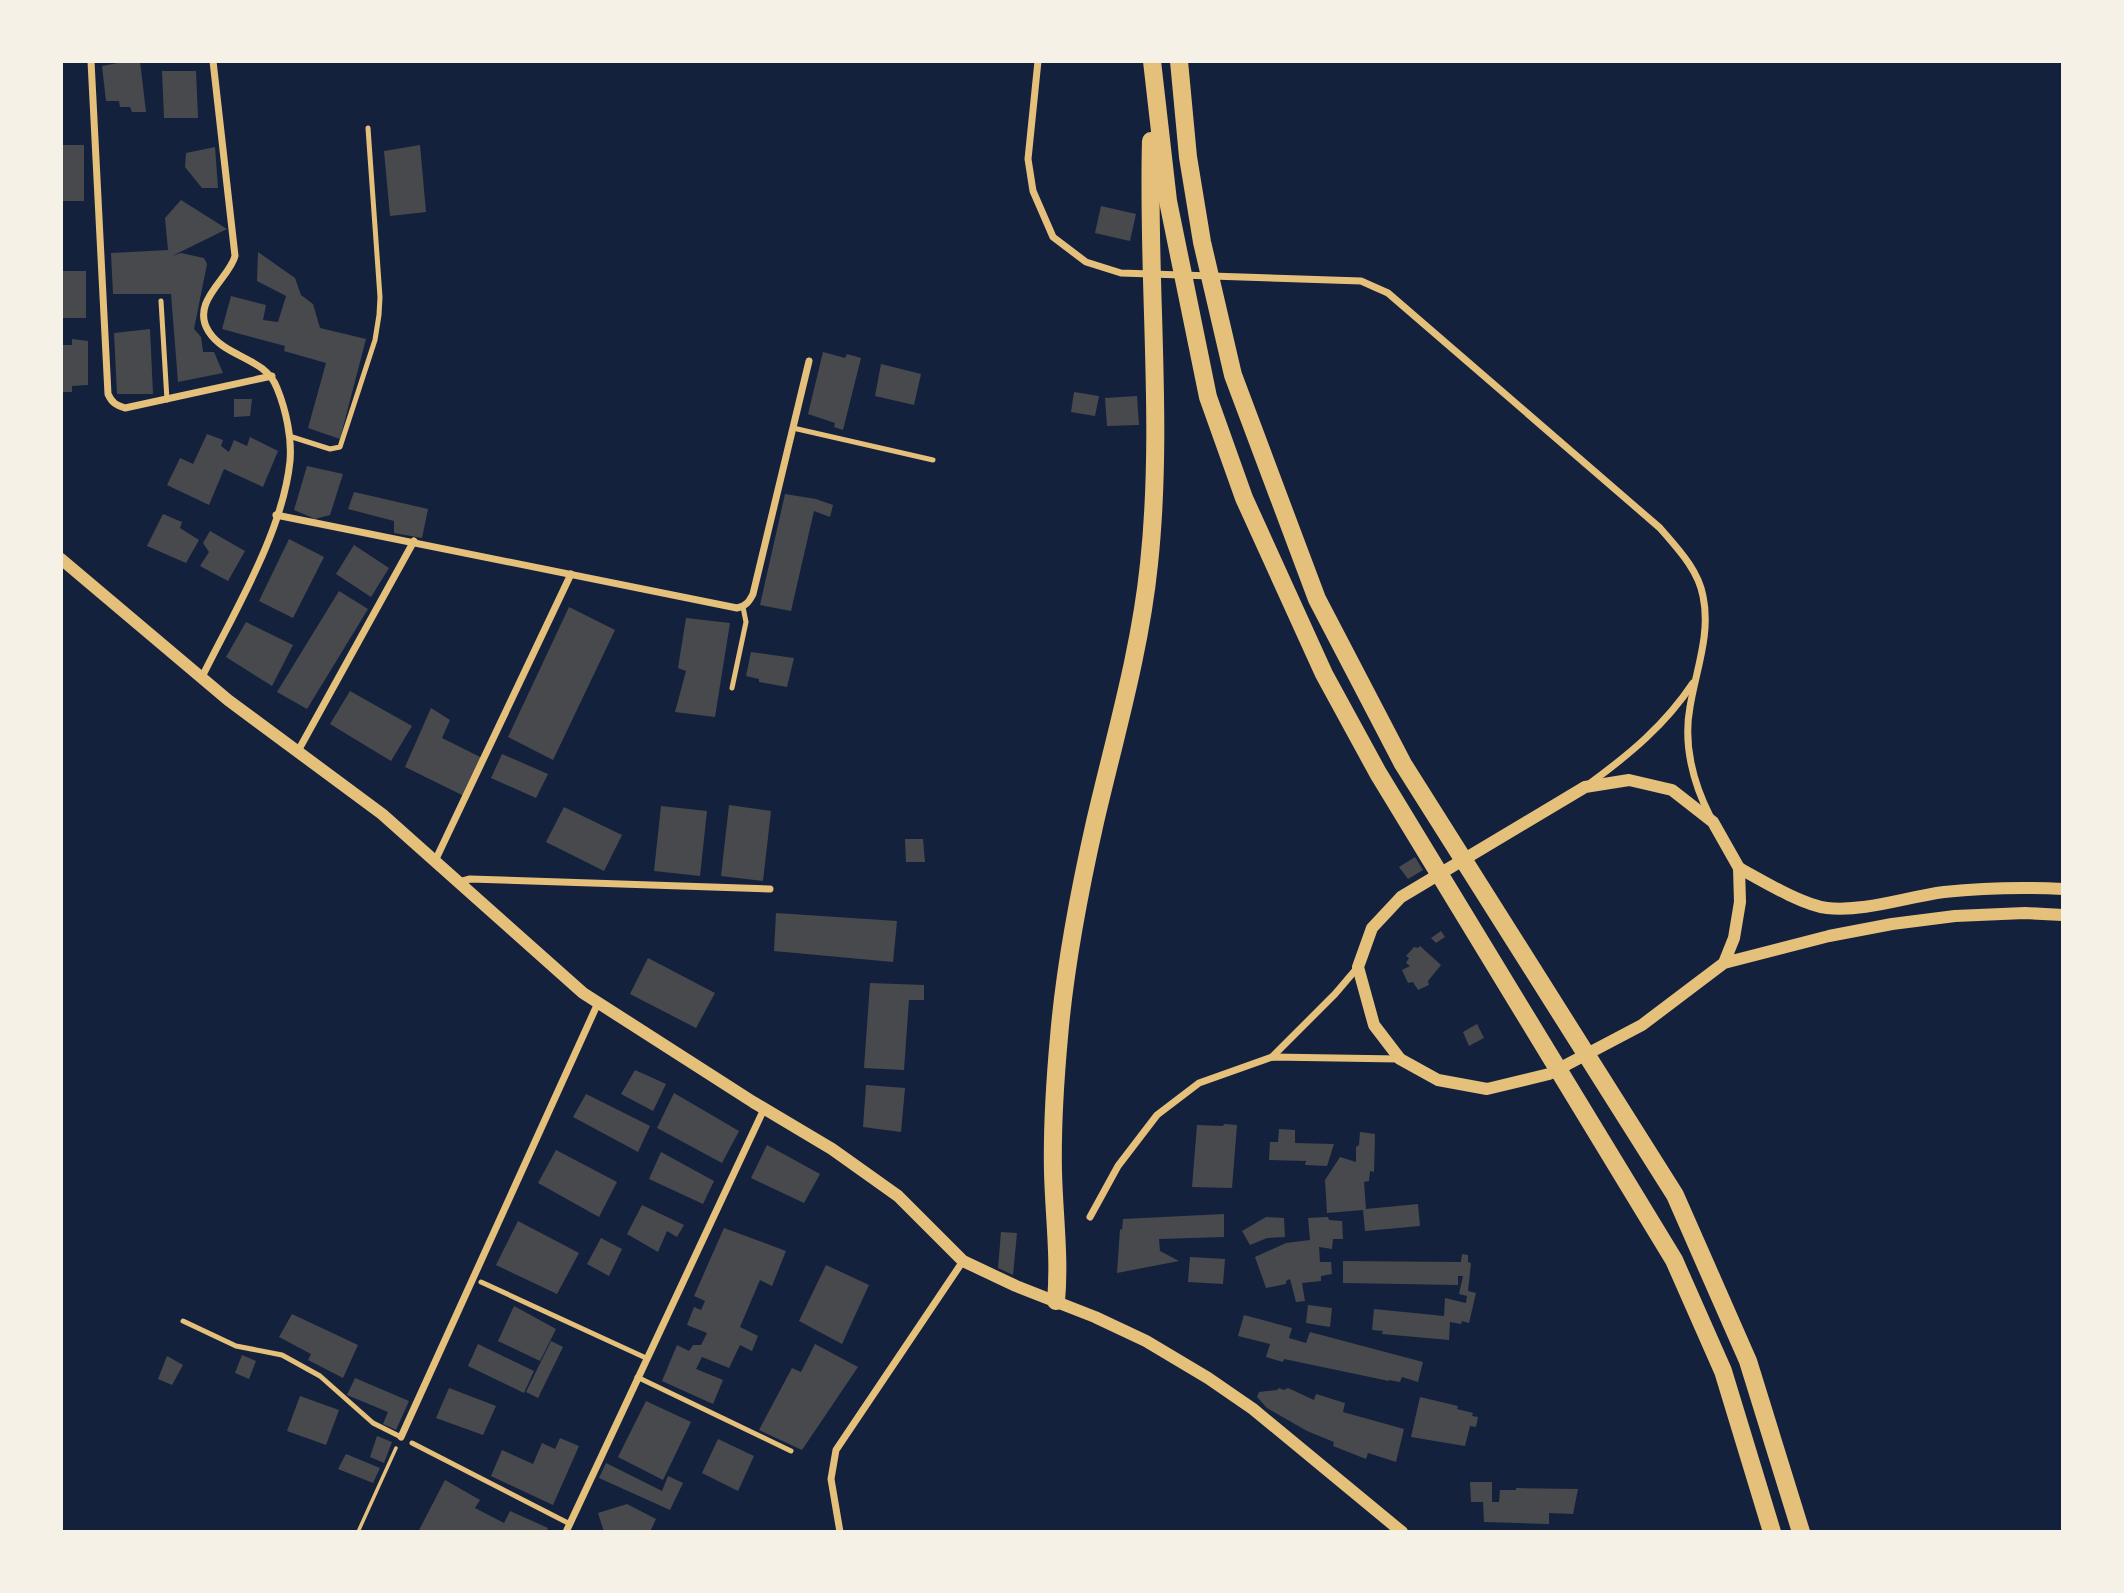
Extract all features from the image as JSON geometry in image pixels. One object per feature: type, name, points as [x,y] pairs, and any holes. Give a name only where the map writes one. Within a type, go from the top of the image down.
[{"type":"highway","points":[[1179,61],[1196,208],[1233,375],[1317,599],[1403,764],[1675,1195],[1748,1361],[1801,1532]]},
{"type":"highway","points":[[1056,1301],[1058,1278],[1053,1168],[1059,1036],[1076,914],[1128,692],[1149,562],[1155,430],[1150,180],[1152,66]]},
{"type":"highway","points":[[1152,66],[1168,201],[1208,397],[1244,498],[1324,674],[1378,773],[1674,1260],[1724,1371],[1772,1532]]},
{"type":"street","points":[[92,61],[108,394],[116,405],[125,408],[272,376]]},
{"type":"street","points":[[201,677],[260,559],[288,471],[289,436],[281,399],[272,376],[265,369],[228,348],[210,333],[205,323],[211,291],[233,264],[235,256],[213,61]]},
{"type":"street","points":[[1038,61],[1028,159],[1033,191],[1053,237],[1086,262],[1121,273],[1361,281],[1388,293],[1660,528],[1692,567],[1703,594],[1706,631],[1689,709],[1687,744],[1702,800],[1739,868],[1740,902],[1734,938],[1724,963]]},
{"type":"street","points":[[276,515],[737,608],[743,607],[753,594],[809,361]]},
{"type":"street","points":[[298,751],[414,541]]},
{"type":"street","points":[[62,563],[201,677],[382,814],[583,993],[764,1109],[832,1149],[898,1196],[964,1261],[1146,1341],[1208,1378],[1253,1409],[1402,1532]]},
{"type":"street","points":[[435,861],[571,574]]},
{"type":"street","points":[[1272,1057],[1358,967],[1372,928],[1401,897],[1585,786],[1629,755],[1677,707],[1697,677]]},
{"type":"street","points":[[1585,786],[1629,780],[1672,790],[1713,822]]},
{"type":"street","points":[[1739,868],[1777,890],[1825,908],[1857,907],[1945,892],[2027,887],[2063,889]]},
{"type":"street","points":[[459,882],[470,879],[770,889]]},
{"type":"street","points":[[1358,967],[1374,1025],[1400,1059],[1438,1080],[1487,1089],[1549,1074],[1642,1025],[1724,963],[1829,936],[1892,924],[1955,916],[2025,913],[2063,915]]},
{"type":"street","points":[[401,1437],[598,1003]]},
{"type":"street","points":[[1090,1217],[1118,1166],[1157,1115],[1199,1083],[1272,1057],[1400,1059]]},
{"type":"street","points":[[568,1528],[764,1109]]},
{"type":"street","points":[[840,1532],[831,1479],[836,1450],[964,1261]]},
{"type":"lane","points":[[289,436],[330,449],[340,447],[375,340],[380,297],[368,128]]},
{"type":"lane","points":[[161,301],[167,400]]},
{"type":"lane","points":[[793,428],[933,460]]},
{"type":"lane","points":[[732,688],[746,622],[743,607]]},
{"type":"lane","points":[[481,1282],[646,1358]]},
{"type":"lane","points":[[183,1321],[236,1346],[282,1355],[320,1376],[373,1423],[401,1437]]},
{"type":"lane","points":[[637,1377],[790,1451]]},
{"type":"lane","points":[[412,1443],[568,1528]]},
{"type":"path","points":[[358,1532],[401,1437]]},
{"type":"building","points":[[140,61],[146,112],[132,112],[130,107],[120,107],[119,101],[106,101],[102,66]]},
{"type":"building","points":[[162,71],[196,71],[198,118],[164,118]]},
{"type":"building","points":[[61,145],[84,145],[84,201],[61,201]]},
{"type":"building","points":[[420,145],[426,212],[390,216],[384,151]]},
{"type":"building","points":[[215,147],[218,188],[202,188],[185,167],[186,153]]},
{"type":"building","points":[[181,200],[227,229],[172,256],[181,253],[204,258],[207,264],[194,329],[201,337],[203,352],[214,352],[223,373],[178,382],[171,294],[113,294],[111,253],[168,250],[165,218]]},
{"type":"building","points":[[1101,206],[1136,214],[1130,241],[1095,233]]},
{"type":"building","points":[[258,252],[295,278],[301,295],[313,304],[320,328],[366,339],[340,439],[308,428],[326,363],[284,351],[285,346],[222,329],[231,296],[266,305],[263,320],[278,322],[286,296],[257,281]]},
{"type":"building","points":[[61,271],[86,271],[86,318],[61,318]]},
{"type":"building","points":[[150,329],[153,394],[117,394],[114,333]]},
{"type":"building","points":[[72,339],[88,341],[88,385],[72,386],[72,392],[61,392],[61,345],[72,345]]},
{"type":"building","points":[[823,352],[845,358],[847,354],[861,358],[843,430],[834,427],[835,423],[808,414]]},
{"type":"building","points":[[881,364],[921,374],[914,405],[875,396]]},
{"type":"building","points":[[1074,392],[1099,396],[1095,416],[1071,412]]},
{"type":"building","points":[[1137,396],[1139,425],[1107,426],[1105,398]]},
{"type":"building","points":[[234,399],[252,399],[250,416],[234,417]]},
{"type":"building","points":[[207,434],[223,440],[221,446],[229,452],[234,440],[247,446],[250,437],[278,451],[263,487],[224,469],[209,505],[167,485],[180,458],[193,464]]},
{"type":"building","points":[[307,466],[343,474],[330,515],[315,519],[294,510]]},
{"type":"building","points":[[354,492],[428,509],[422,538],[394,533],[394,521],[348,509]]},
{"type":"building","points":[[785,494],[833,505],[830,517],[814,511],[791,611],[760,605]]},
{"type":"building","points":[[163,514],[182,522],[180,528],[199,540],[186,563],[147,546]]},
{"type":"building","points":[[210,531],[245,551],[228,581],[200,566],[209,552],[203,543]]},
{"type":"building","points":[[289,539],[324,557],[293,618],[259,601]]},
{"type":"building","points":[[354,545],[389,568],[371,597],[336,574]]},
{"type":"building","points":[[339,591],[368,609],[307,709],[277,692]]},
{"type":"building","points":[[569,607],[615,630],[553,760],[508,737]]},
{"type":"building","points":[[686,618],[730,623],[715,717],[675,712],[686,671],[678,668]]},
{"type":"building","points":[[246,622],[293,645],[272,686],[226,657]]},
{"type":"building","points":[[751,652],[794,658],[787,687],[759,682],[759,679],[746,676]]},
{"type":"building","points":[[350,691],[412,726],[391,761],[330,724]]},
{"type":"building","points":[[431,708],[450,720],[442,738],[482,758],[464,796],[405,767]]},
{"type":"building","points":[[502,754],[548,774],[536,798],[491,778]]},
{"type":"building","points":[[729,805],[771,811],[763,881],[721,876]]},
{"type":"building","points":[[661,806],[707,811],[700,876],[654,871]]},
{"type":"building","points":[[564,807],[622,835],[604,871],[546,842]]},
{"type":"building","points":[[905,839],[923,839],[925,862],[906,862]]},
{"type":"building","points":[[1415,857],[1423,870],[1408,879],[1399,867]]},
{"type":"building","points":[[776,913],[897,921],[893,962],[774,951]]},
{"type":"building","points":[[1441,931],[1445,937],[1436,943],[1431,938]]},
{"type":"building","points":[[1420,946],[1441,965],[1428,981],[1429,985],[1418,990],[1413,982],[1408,983],[1402,970],[1410,966],[1406,963],[1409,958],[1406,956],[1414,947]]},
{"type":"building","points":[[648,958],[715,993],[696,1028],[630,994]]},
{"type":"building","points":[[870,983],[924,985],[924,1000],[909,1000],[904,1070],[864,1068]]},
{"type":"building","points":[[1477,1024],[1484,1038],[1469,1046],[1463,1032]]},
{"type":"building","points":[[635,1070],[666,1084],[653,1111],[621,1094]]},
{"type":"building","points":[[866,1085],[905,1088],[901,1132],[863,1127]]},
{"type":"building","points":[[674,1093],[739,1131],[722,1163],[657,1128]]},
{"type":"building","points":[[586,1094],[650,1126],[638,1152],[573,1117]]},
{"type":"building","points":[[1197,1125],[1237,1125],[1232,1188],[1192,1187]]},
{"type":"building","points":[[1279,1129],[1295,1130],[1295,1143],[1334,1144],[1327,1166],[1305,1165],[1306,1161],[1269,1160],[1270,1142],[1278,1142]]},
{"type":"building","points":[[1360,1132],[1375,1134],[1374,1172],[1370,1171],[1369,1181],[1364,1182],[1366,1209],[1418,1204],[1420,1226],[1365,1231],[1363,1210],[1327,1213],[1325,1180],[1340,1157],[1356,1162]]},
{"type":"building","points":[[767,1145],[820,1174],[804,1203],[751,1178]]},
{"type":"building","points":[[556,1150],[617,1182],[599,1217],[538,1183]]},
{"type":"building","points":[[661,1152],[714,1181],[703,1204],[649,1179]]},
{"type":"building","points":[[642,1205],[684,1225],[677,1237],[667,1231],[658,1252],[627,1234]]},
{"type":"building","points":[[1224,1214],[1224,1237],[1159,1239],[1160,1251],[1179,1261],[1117,1273],[1123,1219]]},
{"type":"building","points":[[1266,1217],[1284,1218],[1285,1237],[1267,1238],[1250,1245],[1242,1231]]},
{"type":"building","points":[[1328,1217],[1329,1220],[1342,1221],[1343,1239],[1333,1239],[1332,1249],[1319,1247],[1320,1262],[1331,1262],[1332,1274],[1321,1276],[1321,1281],[1302,1283],[1305,1301],[1296,1302],[1290,1279],[1286,1284],[1266,1288],[1255,1257],[1286,1243],[1310,1240],[1308,1218]]},
{"type":"building","points":[[518,1221],[579,1253],[557,1294],[496,1265]]},
{"type":"building","points":[[724,1228],[786,1251],[772,1286],[760,1280],[740,1327],[758,1336],[752,1351],[740,1345],[729,1368],[702,1357],[696,1369],[723,1380],[713,1404],[662,1381],[677,1345],[689,1351],[693,1345],[701,1345],[707,1333],[687,1325],[694,1307],[701,1310],[705,1301],[694,1296]]},
{"type":"building","points":[[1001,1232],[1017,1233],[1013,1275],[998,1268]]},
{"type":"building","points":[[601,1238],[622,1249],[609,1276],[587,1264]]},
{"type":"building","points":[[1462,1254],[1468,1255],[1468,1262],[1471,1263],[1468,1291],[1476,1293],[1469,1323],[1450,1322],[1449,1340],[1382,1334],[1383,1331],[1372,1330],[1374,1309],[1444,1316],[1445,1298],[1466,1303],[1467,1296],[1459,1294],[1463,1276],[1458,1276],[1458,1285],[1343,1283],[1343,1261],[1461,1262]]},
{"type":"building","points":[[1190,1257],[1225,1259],[1223,1284],[1188,1282]]},
{"type":"building","points":[[826,1265],[869,1285],[842,1344],[799,1321]]},
{"type":"building","points":[[1308,1305],[1332,1308],[1330,1327],[1306,1323]]},
{"type":"building","points":[[514,1306],[556,1329],[540,1361],[498,1341]]},
{"type":"building","points":[[292,1314],[358,1345],[343,1378],[308,1360],[311,1354],[279,1337]]},
{"type":"building","points":[[1244,1315],[1292,1328],[1289,1338],[1306,1343],[1310,1332],[1423,1362],[1418,1382],[1402,1377],[1400,1382],[1389,1381],[1266,1357],[1270,1344],[1238,1336]]},
{"type":"building","points":[[551,1341],[563,1347],[538,1398],[526,1392]]},
{"type":"building","points":[[478,1344],[534,1371],[524,1393],[468,1366]]},
{"type":"building","points":[[815,1344],[858,1367],[802,1450],[759,1430],[792,1368],[801,1372]]},
{"type":"building","points":[[242,1355],[256,1361],[249,1379],[235,1373]]},
{"type":"building","points":[[167,1356],[183,1365],[172,1385],[158,1379]]},
{"type":"building","points":[[355,1378],[409,1401],[396,1430],[383,1424],[388,1412],[347,1395]]},
{"type":"building","points":[[449,1388],[496,1406],[483,1435],[436,1418]]},
{"type":"building","points":[[1288,1388],[1314,1400],[1316,1394],[1345,1403],[1343,1412],[1404,1429],[1396,1462],[1368,1453],[1366,1459],[1333,1446],[1334,1442],[1307,1431],[1267,1408],[1257,1397],[1259,1392]]},
{"type":"building","points":[[300,1396],[339,1410],[326,1445],[287,1431]]},
{"type":"building","points":[[1420,1397],[1458,1406],[1457,1409],[1478,1417],[1476,1427],[1470,1426],[1465,1446],[1411,1437]]},
{"type":"building","points":[[646,1401],[691,1422],[663,1480],[618,1457]]},
{"type":"building","points":[[377,1436],[392,1442],[384,1463],[370,1457]]},
{"type":"building","points":[[560,1438],[579,1446],[553,1505],[491,1476],[502,1450],[533,1464],[542,1443],[555,1449]]},
{"type":"building","points":[[718,1439],[754,1456],[738,1491],[702,1473]]},
{"type":"building","points":[[346,1454],[380,1468],[373,1483],[338,1469]]},
{"type":"building","points":[[606,1463],[662,1491],[668,1476],[683,1483],[670,1510],[599,1478]]},
{"type":"building","points":[[445,1480],[480,1500],[475,1508],[504,1523],[510,1511],[548,1528],[546,1532],[418,1532]]},
{"type":"building","points":[[1470,1482],[1492,1482],[1492,1502],[1499,1502],[1500,1490],[1578,1489],[1573,1514],[1549,1513],[1549,1524],[1484,1522],[1483,1502],[1471,1502]]},
{"type":"building","points":[[627,1504],[656,1519],[650,1532],[604,1532],[598,1513]]}]
